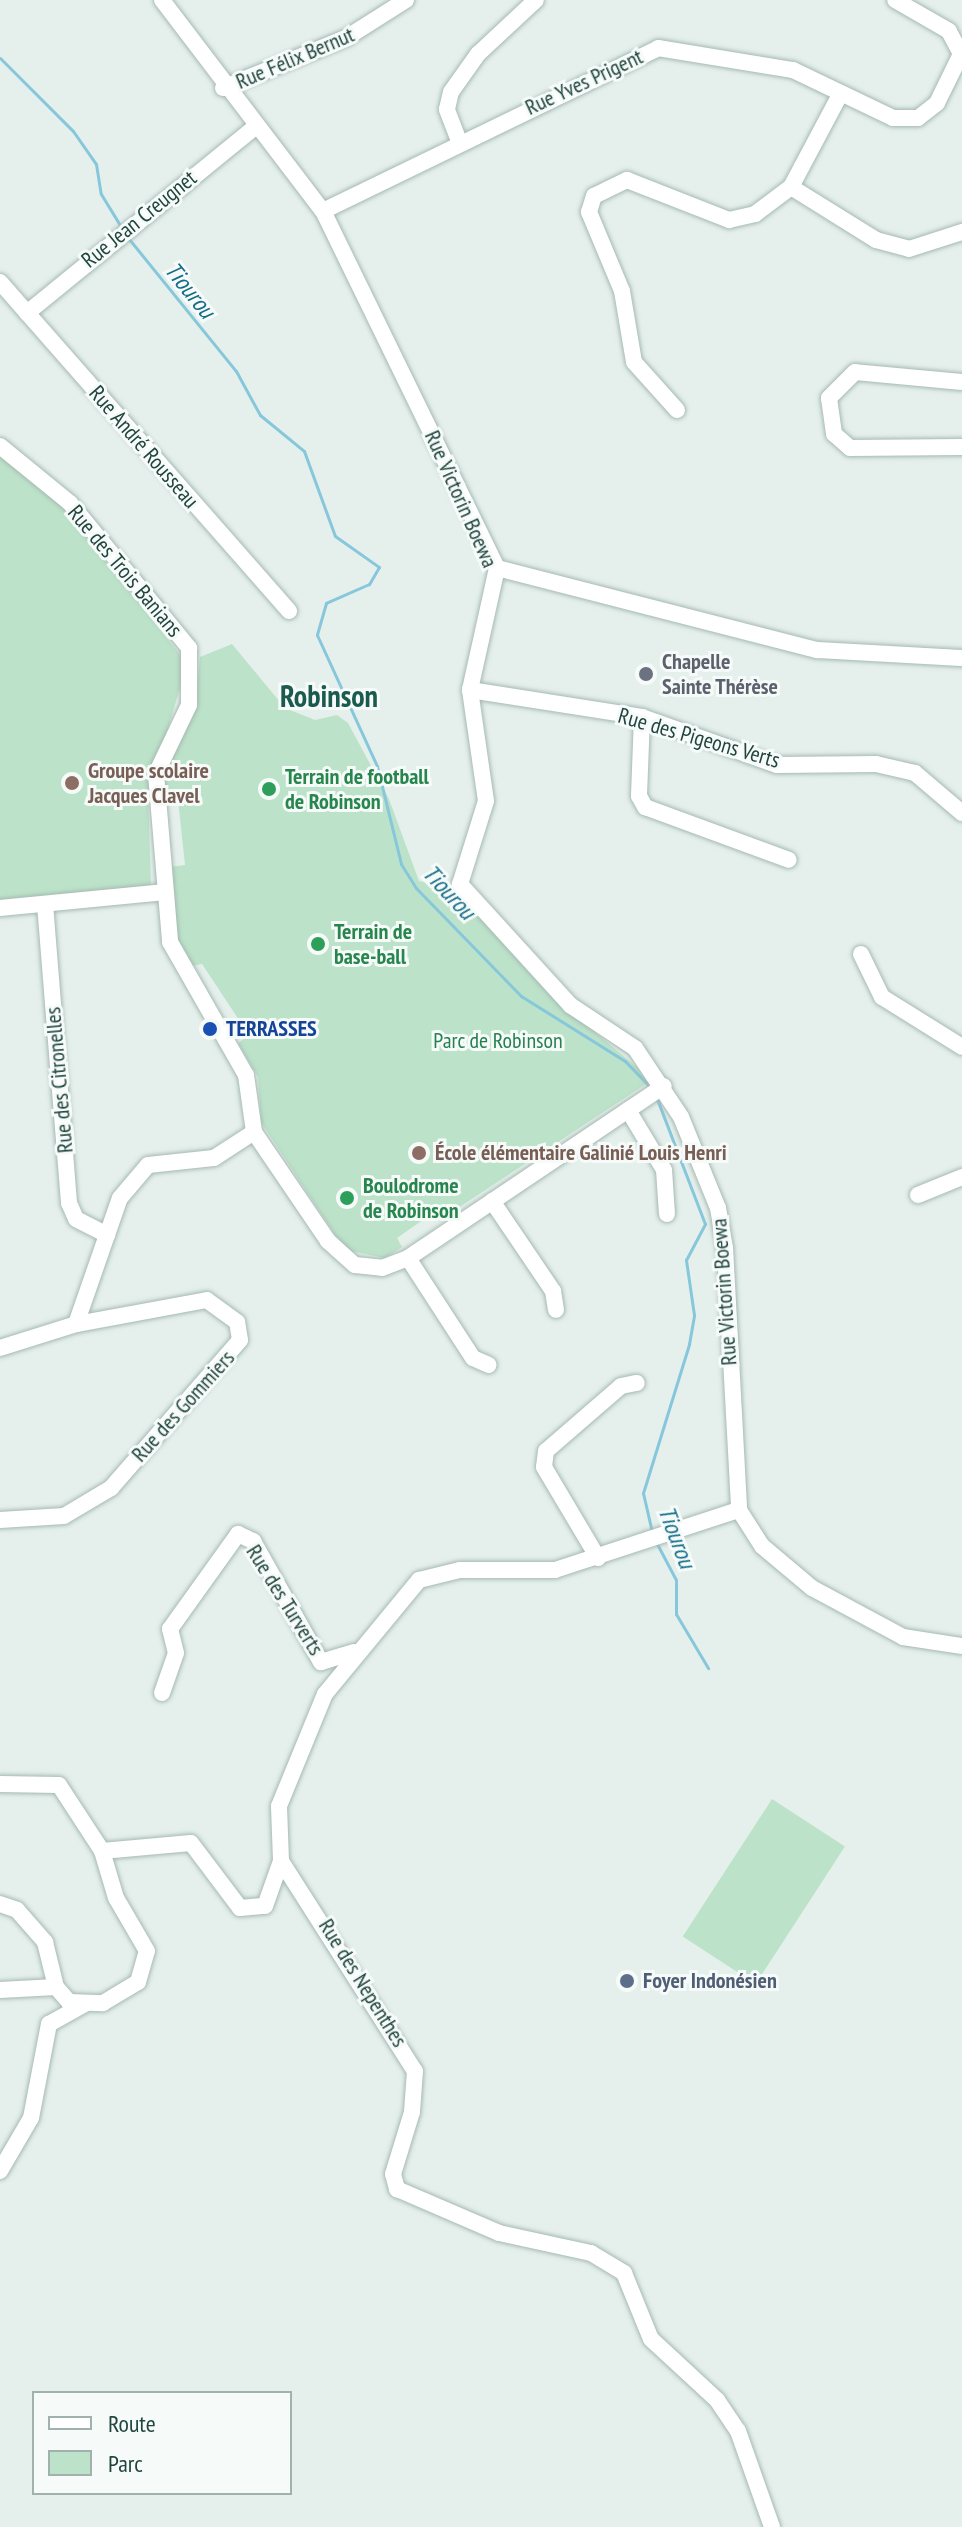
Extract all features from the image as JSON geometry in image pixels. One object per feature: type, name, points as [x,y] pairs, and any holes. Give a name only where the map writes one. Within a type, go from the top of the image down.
[{"type":"street","name":"Rue Victorin Boewa","points":[[162,0],[253,129],[323,211],[497,568],[470,690],[487,775],[476,837],[459,872],[466,896],[570,1005],[635,1048],[715,1200],[725,1248],[739,1510],[762,1546],[812,1588],[903,1637],[962,1646]]},
{"type":"street","name":"Rue Félix Bernut","points":[[223,88],[346,38],[406,0]]},
{"type":"street","points":[[459,141],[447,109],[451,92],[478,54],[536,0]]},
{"type":"street","name":"Rue Yves Prigent","points":[[323,211],[459,141],[658,48],[793,70],[893,118],[918,118],[937,103],[961,54],[958,42],[895,0]]},
{"type":"street","points":[[677,410],[634,362],[622,291],[590,217],[594,196],[627,180],[729,220],[775,203],[791,187],[841,93]]},
{"type":"street","name":"Rue Jean Creugnet","points":[[27,313],[130,224],[253,129]]},
{"type":"street","points":[[791,187],[876,240],[909,249],[962,232]]},
{"type":"street","name":"Rue André Rousseau","points":[[0,282],[289,611]]},
{"type":"street","points":[[962,382],[855,372],[829,398],[834,434],[850,448],[962,447]]},
{"type":"street","name":"Rue des Trois Banians","points":[[0,446],[70,503],[189,648],[189,705],[156,774],[170,942],[246,1075],[254,1132],[328,1241],[355,1265],[382,1268],[408,1258],[656,1091]]},
{"type":"street","points":[[497,568],[817,650],[962,658]]},
{"type":"street","name":"Rue des Pigeons Verts","points":[[470,690],[642,717],[777,765],[876,764],[915,773],[962,813]]},
{"type":"street","points":[[642,717],[639,796],[645,807],[789,860]]},
{"type":"street","points":[[0,908],[165,892]]},
{"type":"street","name":"Rue des Citronelles","points":[[45,904],[69,1203],[76,1219],[107,1235]]},
{"type":"street","points":[[861,954],[882,997],[962,1047]]},
{"type":"street","points":[[628,1110],[664,1170],[671,1196],[667,1214]]},
{"type":"street","points":[[0,1348],[76,1324],[120,1198],[148,1165],[214,1158],[254,1132]]},
{"type":"street","points":[[918,1195],[962,1177]]},
{"type":"street","points":[[492,1201],[553,1291],[556,1310]]},
{"type":"street","points":[[408,1258],[473,1358],[489,1365]]},
{"type":"street","name":"Rue des Gommiers","points":[[0,1520],[64,1516],[111,1488],[240,1340],[237,1322],[207,1300],[76,1324]]},
{"type":"street","points":[[598,1558],[544,1467],[546,1451],[621,1386],[637,1383]]},
{"type":"street","points":[[102,1851],[191,1843],[230,1899],[250,1912],[274,1894],[281,1861],[279,1806],[293,1762],[325,1694],[419,1580],[460,1570],[555,1570],[739,1510]]},
{"type":"street","name":"Rue des Turverts","points":[[162,1693],[176,1653],[170,1629],[238,1534],[253,1541],[321,1662],[368,1643]]},
{"type":"street","points":[[0,1784],[59,1785],[102,1851],[116,1898],[147,1951],[147,1967],[103,2003],[69,2002],[56,1987],[45,1942],[17,1910],[0,1904]]},
{"type":"street","name":"Rue des Nepenthes","points":[[281,1861],[415,2071],[412,2112],[393,2174],[397,2189],[499,2233],[591,2253],[624,2273],[651,2339],[717,2400],[738,2431],[772,2527]]},
{"type":"street","points":[[0,1990],[56,1987]]},
{"type":"street","points":[[0,2171],[31,2118],[49,2024],[85,2004]]},
{"type":"green space","points":[[0,453],[59,504],[182,657],[183,678],[148,795],[151,886],[0,902]]},
{"type":"green space","name":"Parc de Robinson","points":[[232,644],[285,708],[315,720],[337,715],[348,723],[389,799],[419,881],[453,888],[553,997],[652,1080],[446,1216],[440,1208],[397,1238],[402,1247],[385,1258],[345,1250],[261,1122],[258,1077],[238,1043],[249,1035],[202,964],[187,967],[178,949],[170,867],[185,865],[178,800],[163,801],[164,770],[196,699],[200,657]]},
{"type":"green space","points":[[772,1799],[845,1846],[756,1984],[683,1937]]},
{"type":"waterway","name":"Tiourou","points":[[0,58],[73,131],[96,164],[101,194],[123,230]]},
{"type":"waterway","name":"Tiourou","points":[[129,239],[236,371],[260,415],[304,451],[335,536],[379,567],[369,584],[326,603],[317,635],[377,766],[401,864],[416,888],[521,996],[625,1061],[652,1089]]},
{"type":"waterway","name":"Tiourou","points":[[652,1532],[643,1493],[689,1344],[694,1315],[686,1260],[705,1224],[657,1099]]},
{"type":"waterway","name":"Tiourou","points":[[656,1542],[676,1580],[676,1614],[708,1668]]},
{"type":"place","name":"Chapelle Sainte Thérèse","points":[[646,674]]},
{"type":"place","name":"Groupe scolaire Jacques Clavel","points":[[72,783]]},
{"type":"place","name":"Terrain de football de Robinson","points":[[269,789]]},
{"type":"place","name":"Terrain de base-ball","points":[[318,944]]},
{"type":"place","name":"TERRASSES","points":[[210,1029]]},
{"type":"place","name":"École élémentaire Galinié Louis Henri","points":[[419,1153]]},
{"type":"place","name":"Boulodrome de Robinson","points":[[347,1198]]},
{"type":"place","name":"Foyer Indonésien","points":[[627,1981]]},
{"type":"district","name":"Robinson","points":[[329,696]]}]
